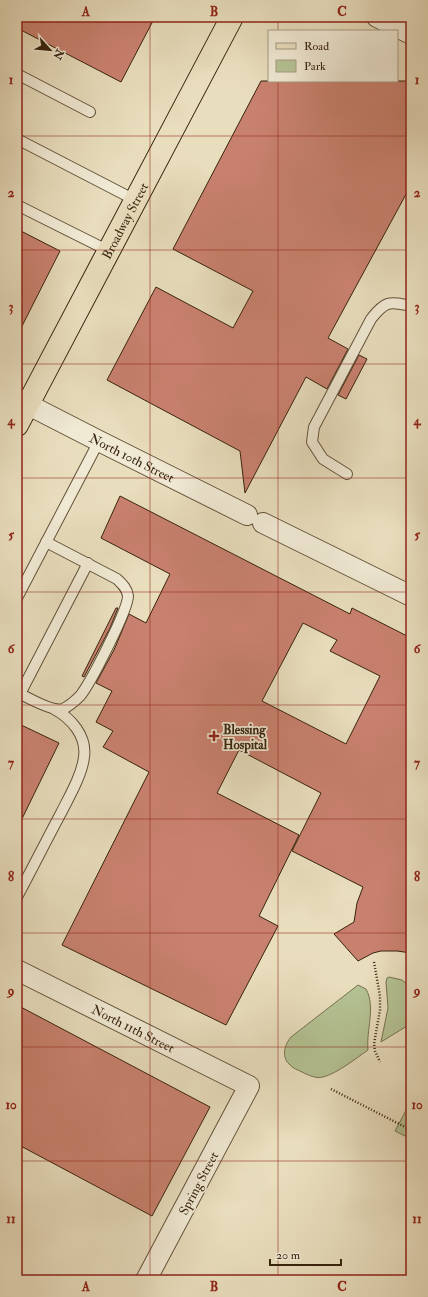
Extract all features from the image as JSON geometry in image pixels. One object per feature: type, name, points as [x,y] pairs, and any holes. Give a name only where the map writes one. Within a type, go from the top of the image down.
[{"type":"main road","name":"Broadway Street","points":[[17,425],[22,402],[109,251],[232,17]]},
{"type":"street","points":[[377,17],[411,34]]},
{"type":"street","name":"North 10th Street","points":[[22,402],[411,596]]},
{"type":"street","name":"North 11th Street","points":[[19,975],[249,1086]]},
{"type":"street","name":"Spring Street","points":[[146,1280],[249,1086]]},
{"type":"lane","points":[[17,74],[90,112]]},
{"type":"lane","points":[[17,139],[135,200]]},
{"type":"lane","points":[[17,206],[109,251]]},
{"type":"lane","points":[[346,474],[323,459],[312,442],[314,427],[371,319],[379,308],[392,302],[411,306]]},
{"type":"lane","points":[[17,598],[99,441]]},
{"type":"lane","points":[[46,542],[117,579],[125,586],[128,595],[126,605],[118,624],[85,688],[72,704],[56,709]]},
{"type":"lane","points":[[17,898],[80,774],[84,757],[84,743],[79,732],[70,720],[56,709],[19,693],[88,563]]},
{"type":"path","points":[[374,962],[380,996],[380,1010],[374,1044],[375,1051],[380,1062]]},
{"type":"path","points":[[332,1089],[411,1130]]},
{"type":"green space","points":[[389,977],[402,980],[411,987],[411,1022],[381,1042],[388,1008],[386,982],[387,978]]},
{"type":"green space","points":[[358,985],[366,989],[369,996],[370,1019],[368,1050],[340,1069],[323,1077],[312,1076],[292,1067],[285,1057],[287,1043],[291,1037]]},
{"type":"green space","points":[[411,1101],[411,1139],[395,1131]]},
{"type":"building","points":[[17,17],[155,17],[121,82],[17,28]]},
{"type":"building","points":[[261,81],[411,81],[411,185],[328,338],[348,349],[327,389],[306,377],[245,493],[240,451],[107,380],[156,287],[233,328],[253,291],[173,249]]},
{"type":"building","points":[[17,229],[60,251],[17,336]]},
{"type":"building","points":[[359,355],[367,359],[346,399],[338,395]]},
{"type":"building","points":[[120,496],[350,614],[352,608],[411,638],[411,953],[381,951],[373,953],[358,961],[334,934],[354,922],[357,903],[363,887],[292,851],[321,793],[239,750],[217,793],[299,835],[259,916],[278,926],[226,1025],[62,945],[149,772],[103,747],[113,731],[96,722],[112,691],[96,683],[114,650],[129,614],[146,623],[170,574],[101,538]],"holes":[[[303,623],[337,640],[330,651],[380,676],[346,744],[262,701]]]},
{"type":"building","points":[[116,608],[118,608],[110,628],[84,677],[82,676]]},
{"type":"building","points":[[17,723],[59,743],[17,829]]},
{"type":"building","points":[[17,1005],[210,1107],[152,1216],[17,1144]]},
{"type":"place","name":"Blessing Hospital","points":[[214,736]]}]
